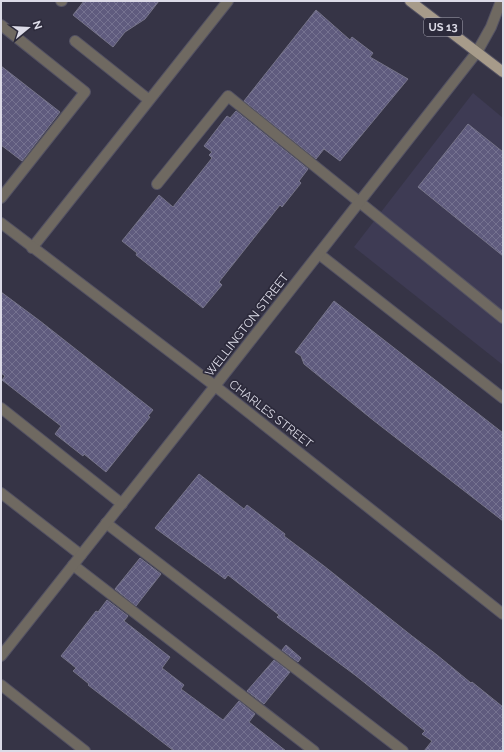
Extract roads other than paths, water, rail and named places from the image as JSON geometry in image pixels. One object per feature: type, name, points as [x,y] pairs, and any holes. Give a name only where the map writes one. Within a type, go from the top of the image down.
[{"type":"main road","name":"US 13","points":[[410,1],[503,72]]},
{"type":"street","points":[[32,248],[228,1]]},
{"type":"street","name":"WELLINGTON STREET","points":[[1,656],[216,386],[477,52],[491,27],[501,1]]},
{"type":"street","points":[[1,25],[85,92],[1,198]]},
{"type":"street","points":[[75,41],[149,100]]},
{"type":"street","points":[[157,184],[228,96],[503,318]]},
{"type":"street","name":"CHARLES STREET","points":[[1,223],[216,386],[503,614]]},
{"type":"street","points":[[319,254],[503,398]]},
{"type":"street","points":[[1,408],[122,504]]},
{"type":"street","points":[[1,493],[81,555]]},
{"type":"street","points":[[106,524],[403,751]]},
{"type":"street","points":[[74,565],[314,751]]},
{"type":"street","points":[[1,685],[85,751]]}]
